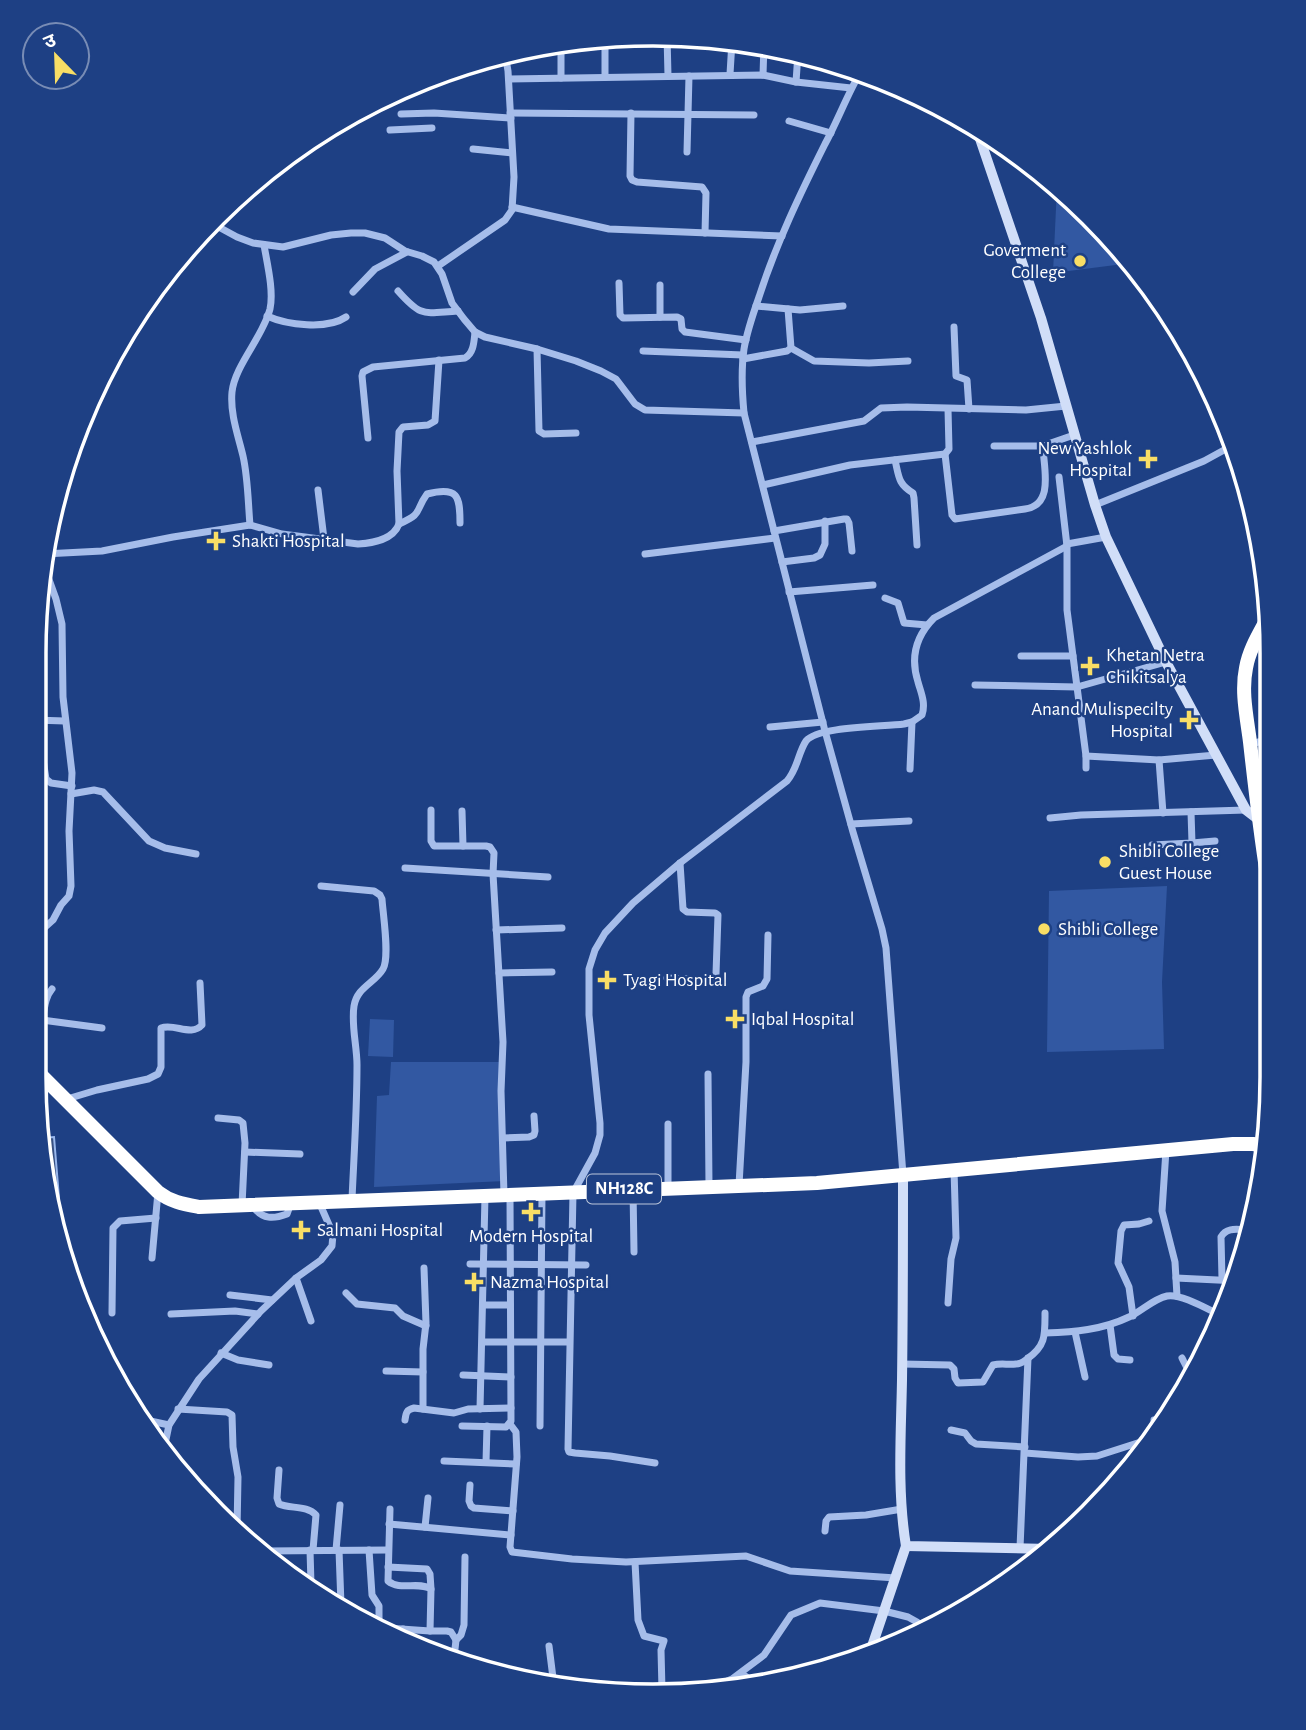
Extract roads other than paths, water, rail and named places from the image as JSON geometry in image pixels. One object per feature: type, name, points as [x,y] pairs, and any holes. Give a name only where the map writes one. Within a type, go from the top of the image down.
[{"type":"highway","points":[[1260,639],[1246,665],[1244,680],[1260,826]]},
{"type":"highway","name":"NH128C","points":[[46,1079],[158,1192],[169,1200],[199,1207],[817,1183],[1233,1144],[1256,1144]]},
{"type":"street","points":[[667,46],[668,76]]},
{"type":"street","points":[[605,48],[605,77]]},
{"type":"street","points":[[730,74],[731,51]]},
{"type":"street","points":[[561,53],[561,78]]},
{"type":"street","points":[[763,75],[764,56]]},
{"type":"street","points":[[438,266],[509,216],[514,177],[507,63]]},
{"type":"street","points":[[796,82],[797,63]]},
{"type":"street","points":[[509,79],[730,74],[763,75],[796,82],[851,88]]},
{"type":"street","points":[[687,152],[689,76]]},
{"type":"street","points":[[855,81],[767,272],[746,340],[742,373],[744,413],[825,731],[850,824],[883,929],[886,948],[903,1176],[900,1456],[906,1546],[875,1642]]},
{"type":"street","points":[[631,113],[632,180],[637,183],[702,187],[706,193],[705,233]]},
{"type":"street","points":[[401,114],[754,114]]},
{"type":"street","points":[[421,114],[421,128]]},
{"type":"street","points":[[789,121],[831,133]]},
{"type":"street","points":[[390,130],[432,128]]},
{"type":"street","points":[[981,142],[1037,305],[1106,537],[1166,662],[1216,755],[1246,810],[1259,820]]},
{"type":"street","points":[[473,149],[512,153]]},
{"type":"street","points":[[512,207],[609,229],[782,236]]},
{"type":"street","points":[[219,227],[237,237],[283,247],[351,233],[385,238],[407,252],[430,259],[438,266],[452,303],[475,332],[485,337],[576,361],[611,376],[620,382],[635,404],[645,410],[744,413]]},
{"type":"street","points":[[250,525],[245,471],[233,418],[232,390],[267,316],[271,301],[264,245]]},
{"type":"street","points":[[353,292],[375,269],[407,252]]},
{"type":"street","points":[[619,283],[621,317],[625,319],[679,318],[682,329],[687,332],[746,340]]},
{"type":"street","points":[[660,285],[660,317]]},
{"type":"street","points":[[398,291],[412,307],[422,312],[458,311]]},
{"type":"street","points":[[756,306],[805,310],[843,306]]},
{"type":"street","points":[[788,309],[791,348]]},
{"type":"street","points":[[267,316],[286,323],[321,324],[331,324],[346,317]]},
{"type":"street","points":[[954,327],[956,376],[967,380],[969,409]]},
{"type":"street","points":[[368,438],[363,372],[373,368],[468,356],[472,350],[475,332]]},
{"type":"street","points":[[643,351],[743,357],[787,351],[791,348]]},
{"type":"street","points":[[791,348],[814,361],[908,361]]},
{"type":"street","points":[[537,349],[539,431],[544,435],[576,433]]},
{"type":"street","points":[[54,553],[102,551],[250,525],[282,534],[358,544],[379,541],[397,530],[399,524],[398,432],[403,427],[428,425],[435,421],[439,360]]},
{"type":"street","points":[[752,442],[864,421],[881,408],[1026,410],[1066,406]]},
{"type":"street","points":[[763,485],[850,465],[945,454],[949,449],[948,409]]},
{"type":"street","points":[[994,446],[1045,446],[1074,435]]},
{"type":"street","points":[[945,454],[952,515],[959,519],[1032,508],[1039,504],[1046,476],[1043,452],[1045,446]]},
{"type":"street","points":[[1095,505],[1204,461],[1225,450]]},
{"type":"street","points":[[895,460],[904,489],[913,493],[917,545]]},
{"type":"street","points":[[1059,477],[1067,546],[1067,610],[1086,768]]},
{"type":"street","points":[[318,490],[324,539]]},
{"type":"street","points":[[399,524],[418,513],[427,494],[444,492],[458,496],[460,523]]},
{"type":"street","points":[[645,554],[775,534],[825,521],[847,519],[852,551]]},
{"type":"street","points":[[782,562],[820,555],[825,544],[825,521]]},
{"type":"street","points":[[655,1463],[568,1450],[573,1193],[595,1153],[600,1135],[589,1015],[588,983],[592,958],[605,933],[617,918],[680,863],[787,781],[805,743],[815,734],[912,722],[922,715],[925,705],[914,669],[914,655],[921,632],[934,618],[1067,544],[1106,537]]},
{"type":"street","points":[[46,927],[71,891],[71,757],[65,721],[62,624],[50,583]]},
{"type":"street","points":[[789,592],[873,585]]},
{"type":"street","points":[[885,597],[898,603],[904,623],[927,625]]},
{"type":"street","points":[[1021,656],[1073,656]]},
{"type":"street","points":[[975,685],[1077,687],[1166,662]]},
{"type":"street","points":[[46,720],[65,721]]},
{"type":"street","points":[[770,727],[823,722]]},
{"type":"street","points":[[910,769],[912,722]]},
{"type":"street","points":[[1250,744],[1260,742]]},
{"type":"street","points":[[1086,756],[1159,760],[1216,755]]},
{"type":"street","points":[[1159,760],[1163,813]]},
{"type":"street","points":[[46,775],[48,782],[71,790],[103,792],[149,841],[165,848],[196,854]]},
{"type":"street","points":[[431,810],[432,844],[439,847],[491,847],[494,853],[503,1042],[501,1091],[509,1265],[510,1424],[517,1437],[510,1547],[512,1552],[572,1559],[635,1562],[746,1556],[790,1571],[895,1578]]},
{"type":"street","points":[[1050,818],[1246,810]]},
{"type":"street","points":[[462,811],[463,846]]},
{"type":"street","points":[[1191,812],[1192,843]]},
{"type":"street","points":[[850,824],[909,821]]},
{"type":"street","points":[[1152,845],[1215,841]]},
{"type":"street","points":[[667,978],[710,980],[715,978],[716,974],[719,915],[687,912],[683,909],[680,863]]},
{"type":"street","points":[[405,868],[548,877]]},
{"type":"street","points":[[321,886],[374,891],[382,900],[386,960],[382,971],[361,990],[354,1009],[357,1063],[352,1199]]},
{"type":"street","points":[[496,930],[562,928]]},
{"type":"street","points":[[739,1185],[746,1062],[746,997],[748,992],[763,986],[767,979],[768,935]]},
{"type":"street","points":[[499,972],[552,972]]},
{"type":"street","points":[[67,1099],[148,1079],[158,1074],[161,1062],[161,1028],[165,1026],[194,1030],[202,1025],[200,983]]},
{"type":"street","points":[[46,1002],[52,989]]},
{"type":"street","points":[[46,1021],[102,1028]]},
{"type":"street","points":[[708,1074],[709,1186]]},
{"type":"street","points":[[503,1139],[534,1135],[534,1116]]},
{"type":"street","points":[[218,1118],[241,1121],[244,1129],[247,1206]]},
{"type":"street","points":[[668,1124],[668,1188]]},
{"type":"street","points":[[1166,1150],[1162,1211],[1171,1243],[1177,1296]]},
{"type":"street","points":[[245,1153],[300,1154]]},
{"type":"street","points":[[948,1303],[951,1259],[956,1238],[954,1169]]},
{"type":"street","points":[[633,1189],[634,1251]]},
{"type":"street","points":[[152,1258],[158,1192]]},
{"type":"street","points":[[540,1426],[542,1193]]},
{"type":"street","points":[[480,1409],[485,1196]]},
{"type":"street","points":[[166,1440],[169,1425],[198,1379],[272,1300],[321,1260],[332,1247],[333,1234],[318,1201]]},
{"type":"street","points":[[112,1313],[113,1228],[120,1221],[156,1218]]},
{"type":"street","points":[[1133,1316],[1129,1287],[1118,1263],[1121,1230],[1124,1225],[1149,1221]]},
{"type":"street","points":[[1222,1279],[1223,1234],[1228,1230],[1241,1229]]},
{"type":"street","points":[[470,1264],[586,1265]]},
{"type":"street","points":[[423,1409],[423,1349],[426,1326],[424,1268]]},
{"type":"street","points":[[296,1278],[311,1321]]},
{"type":"street","points":[[1176,1278],[1225,1279]]},
{"type":"street","points":[[346,1293],[357,1304],[395,1308],[404,1316],[426,1326]]},
{"type":"street","points":[[230,1295],[272,1300]]},
{"type":"street","points":[[1045,1334],[1075,1332],[1110,1325],[1133,1316],[1167,1295],[1177,1296],[1213,1312]]},
{"type":"street","points":[[483,1305],[510,1305]]},
{"type":"street","points":[[171,1314],[235,1311],[258,1314]]},
{"type":"street","points":[[902,1364],[950,1365],[958,1383],[978,1383],[986,1378],[993,1365],[1017,1364],[1037,1352],[1045,1334],[1045,1314]]},
{"type":"street","points":[[1110,1325],[1114,1354],[1118,1359],[1130,1360]]},
{"type":"street","points":[[1075,1332],[1085,1377]]},
{"type":"street","points":[[483,1342],[569,1342]]},
{"type":"street","points":[[221,1353],[238,1360],[269,1365]]},
{"type":"street","points":[[1020,1548],[1028,1358]]},
{"type":"street","points":[[1182,1358],[1186,1367]]},
{"type":"street","points":[[386,1371],[423,1372]]},
{"type":"street","points":[[463,1375],[511,1377]]},
{"type":"street","points":[[405,1420],[406,1412],[414,1408],[454,1413],[468,1409],[511,1408]]},
{"type":"street","points":[[178,1409],[227,1412],[232,1415],[238,1477],[237,1520]]},
{"type":"street","points":[[153,1422],[169,1425]]},
{"type":"street","points":[[462,1426],[506,1427],[510,1424]]},
{"type":"street","points":[[486,1462],[487,1426]]},
{"type":"street","points":[[951,1430],[965,1433],[975,1444],[1078,1457],[1097,1456],[1138,1443]]},
{"type":"street","points":[[444,1461],[516,1464]]},
{"type":"street","points":[[279,1470],[279,1504],[311,1510],[316,1515],[311,1550],[311,1579]]},
{"type":"street","points":[[470,1485],[469,1501],[474,1508],[513,1511]]},
{"type":"street","points":[[425,1527],[428,1498]]},
{"type":"street","points":[[340,1505],[338,1550],[341,1598]]},
{"type":"street","points":[[390,1509],[387,1578],[390,1584],[426,1586],[431,1589]]},
{"type":"street","points":[[825,1531],[829,1517],[902,1509]]},
{"type":"street","points":[[389,1524],[511,1535]]},
{"type":"street","points":[[906,1546],[1036,1549]]},
{"type":"street","points":[[369,1550],[372,1595],[379,1606],[379,1619]]},
{"type":"street","points":[[273,1551],[388,1550]]},
{"type":"street","points":[[456,1640],[464,1625],[465,1557]]},
{"type":"street","points":[[635,1562],[638,1620],[644,1636],[664,1641],[661,1650],[662,1684]]},
{"type":"street","points":[[388,1567],[427,1569],[431,1589],[430,1631]]},
{"type":"street","points":[[731,1679],[764,1655],[792,1615],[820,1603],[884,1611],[913,1619],[918,1624]]},
{"type":"street","points":[[400,1629],[451,1632],[456,1640],[455,1651]]},
{"type":"street","points":[[549,1646],[553,1676]]},
{"type":"street","points":[[741,1673],[746,1677]]},
{"type":"place","name":"Goverment College","points":[[1080,261]]},
{"type":"place","name":"New Yashlok Hospital","points":[[1148,459]]},
{"type":"place","name":"Shakti Hospital","points":[[216,541]]},
{"type":"place","name":"Khetan Netra Chikitsalya","points":[[1090,666]]},
{"type":"place","name":"Anand Mulispecilty Hospital","points":[[1189,720]]},
{"type":"place","name":"Shibli College Guest House","points":[[1105,862]]},
{"type":"place","name":"Shibli College","points":[[1044,929]]},
{"type":"place","name":"Tyagi Hospital","points":[[607,980]]},
{"type":"place","name":"Iqbal Hospital","points":[[735,1019]]},
{"type":"place","name":"Modern Hospital","points":[[531,1212]]},
{"type":"place","name":"Salmani Hospital","points":[[301,1230]]},
{"type":"place","name":"Nazma Hospital","points":[[474,1282]]}]
